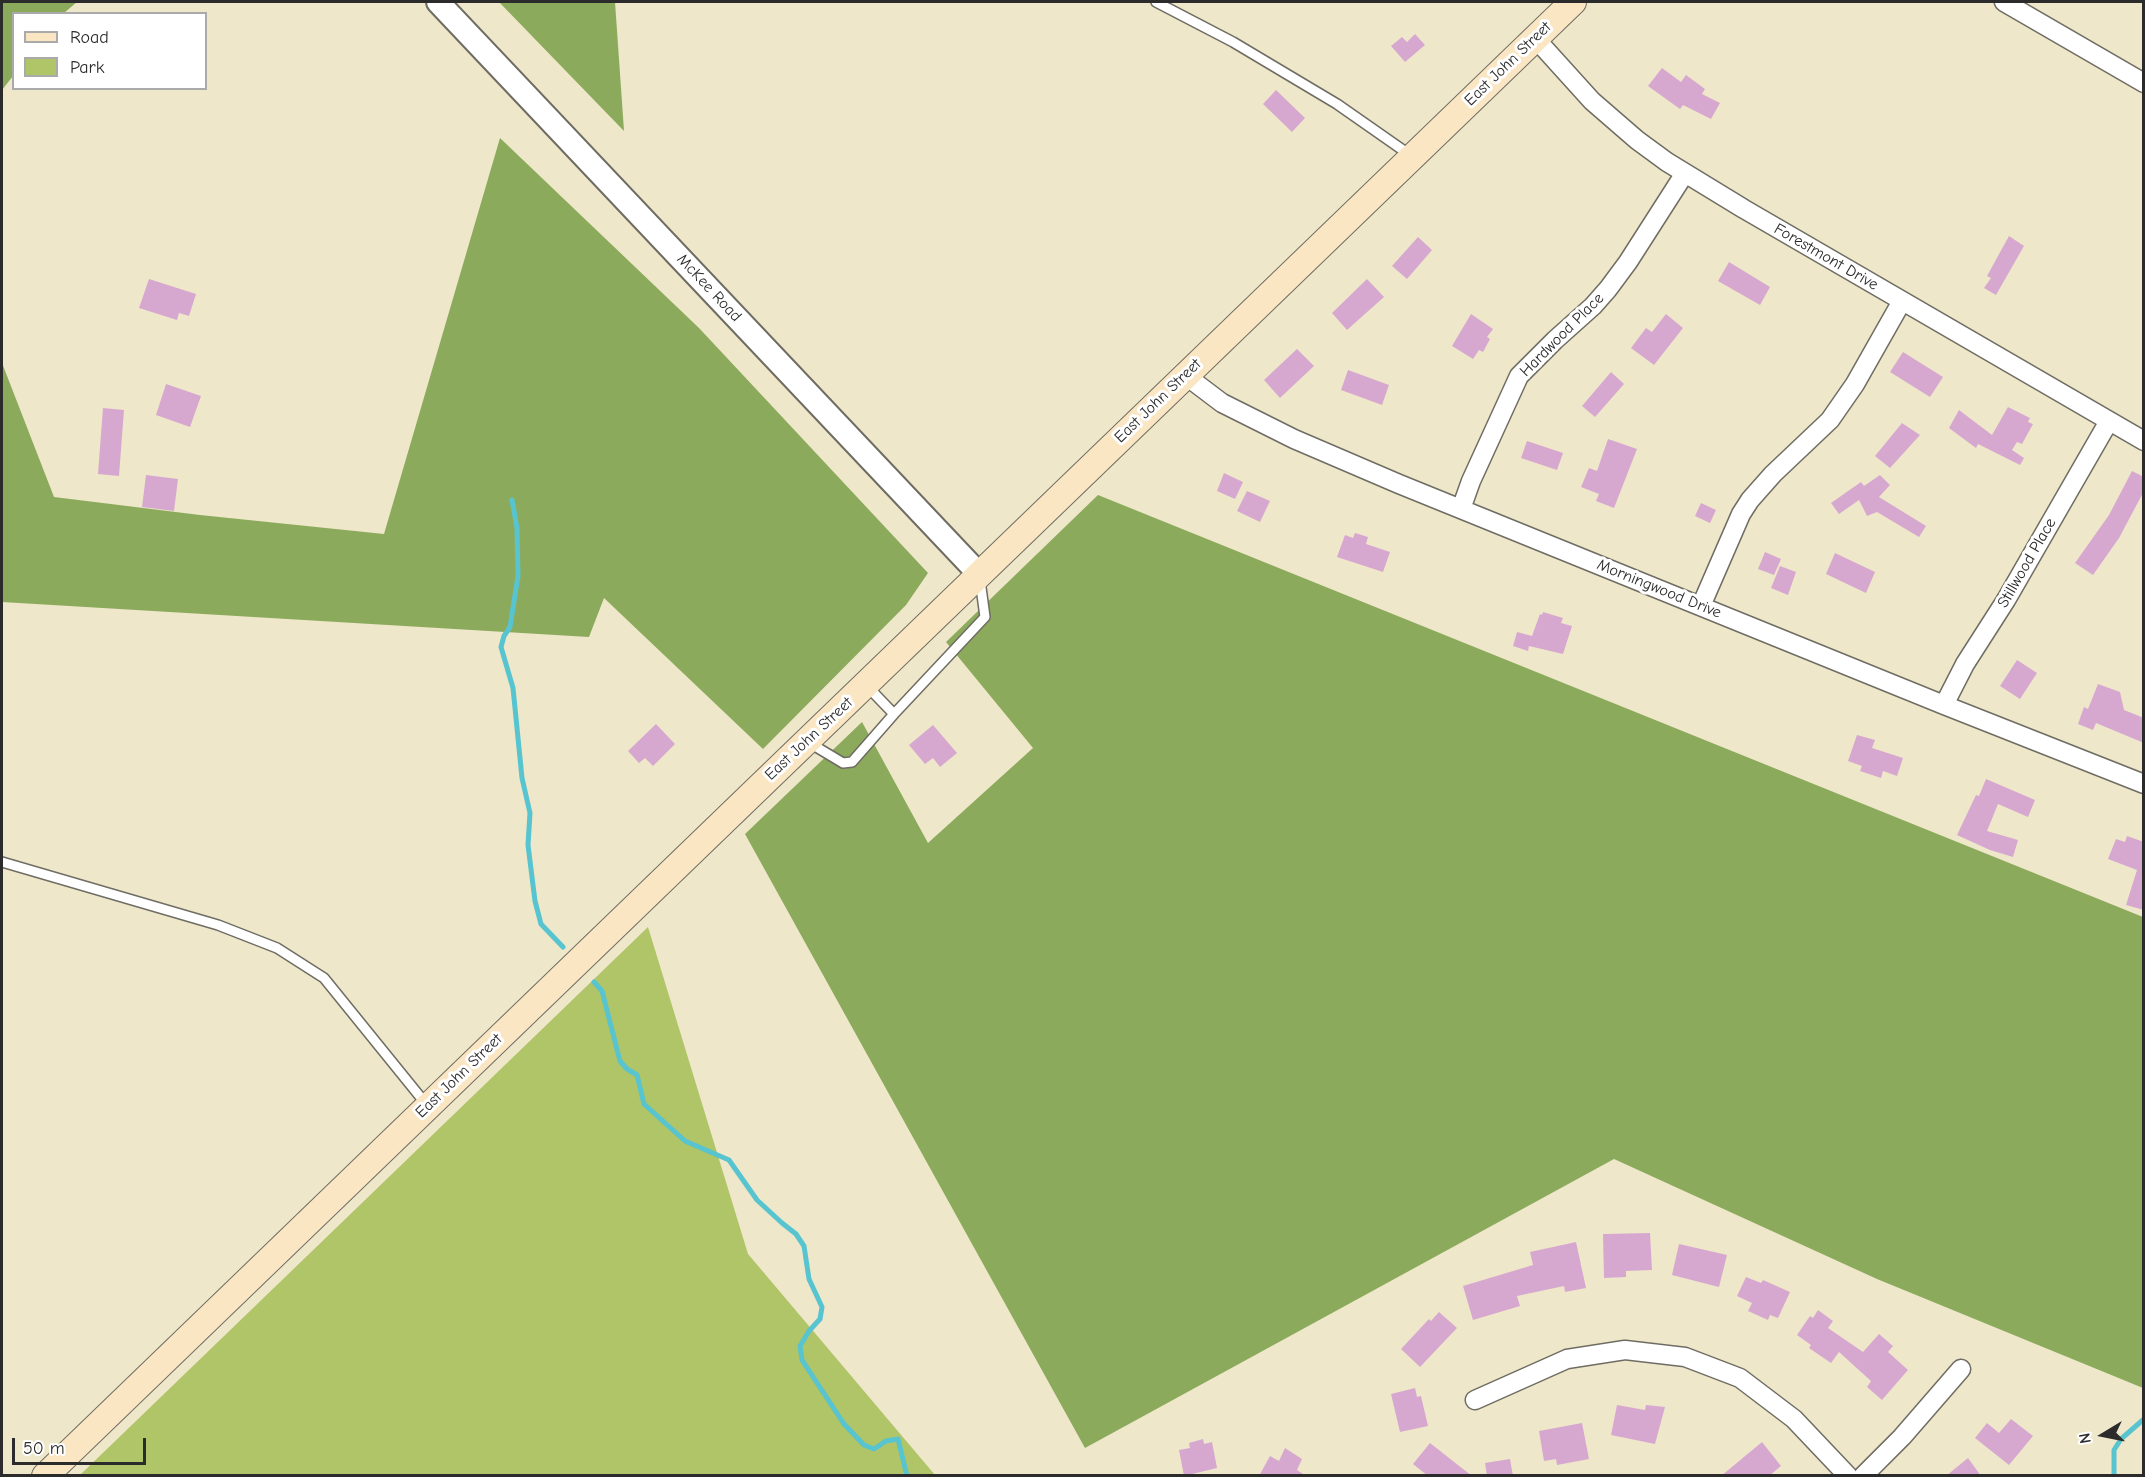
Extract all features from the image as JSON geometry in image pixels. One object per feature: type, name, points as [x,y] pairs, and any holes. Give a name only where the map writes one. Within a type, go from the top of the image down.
[{"type":"main road","name":"East John Street","points":[[45,1476],[1572,2]]},
{"type":"street","name":"McKee Road","points":[[438,2],[979,574]]},
{"type":"street","points":[[2004,2],[2144,84]]},
{"type":"street","name":"Forestmont Drive","points":[[1535,38],[1592,100],[1637,140],[1685,173],[2144,441]]},
{"type":"street","name":"Hardwood Place","points":[[1461,509],[1471,481],[1519,376],[1608,289],[1685,173]]},
{"type":"street","points":[[1701,606],[1741,514],[1750,500],[1773,474],[1830,420],[1855,384],[1902,301]]},
{"type":"street","name":"Morningwood Drive","points":[[1185,375],[1222,403],[1294,439],[1461,509],[2144,784]]},
{"type":"street","name":"Stillwood Place","points":[[1944,705],[1965,664],[2006,600],[2109,421]]},
{"type":"street","points":[[1474,1400],[1567,1359],[1625,1350],[1684,1357],[1740,1378],[1794,1419],[1848,1476]]},
{"type":"street","points":[[1863,1476],[1902,1437],[1962,1369]]},
{"type":"lane","points":[[1156,2],[1233,42],[1337,105],[1412,157]]},
{"type":"lane","points":[[806,741],[843,763],[852,762],[985,617],[979,574]]},
{"type":"lane","points":[[866,685],[894,714]]},
{"type":"lane","points":[[2,862],[218,925],[277,948],[324,978],[428,1106]]},
{"type":"green space","points":[[2,2],[77,2],[65,12],[12,12],[12,77],[2,90]]},
{"type":"green space","points":[[499,2],[615,2],[624,131]]},
{"type":"green space","points":[[500,138],[699,328],[928,573],[906,605],[763,749],[604,598],[589,637],[2,602],[2,363],[54,497],[384,534]]},
{"type":"green space","points":[[1098,495],[2143,917],[2143,1388],[1877,1279],[1614,1159],[1085,1448],[745,834],[862,722],[928,843],[1033,748],[946,642]]},
{"type":"green space","points":[[648,927],[748,1254],[935,1475],[80,1475]]},
{"type":"building","points":[[1415,34],[1425,45],[1405,62],[1391,46],[1402,37],[1407,42]]},
{"type":"building","points":[[1662,68],[1681,82],[1686,75],[1705,89],[1702,94],[1720,103],[1711,119],[1683,105],[1680,109],[1648,86]]},
{"type":"building","points":[[1276,90],[1305,118],[1292,132],[1263,104]]},
{"type":"building","points":[[2009,236],[2024,246],[1996,295],[1984,288],[1991,278],[1987,276]]},
{"type":"building","points":[[1418,237],[1432,250],[1407,279],[1392,266]]},
{"type":"building","points":[[1729,262],[1770,287],[1760,305],[1718,281]]},
{"type":"building","points":[[149,279],[196,294],[189,316],[179,313],[177,320],[139,308]]},
{"type":"building","points":[[1367,279],[1384,297],[1347,330],[1332,313]]},
{"type":"building","points":[[1471,314],[1493,329],[1487,337],[1490,339],[1483,352],[1479,350],[1473,359],[1452,346]]},
{"type":"building","points":[[1666,314],[1683,328],[1654,365],[1631,348],[1646,328],[1652,332]]},
{"type":"building","points":[[1297,349],[1314,366],[1280,398],[1264,380]]},
{"type":"building","points":[[1903,352],[1943,377],[1930,397],[1890,372]]},
{"type":"building","points":[[1348,370],[1389,385],[1382,405],[1341,390]]},
{"type":"building","points":[[1611,372],[1624,384],[1595,417],[1582,406]]},
{"type":"building","points":[[166,384],[201,396],[190,427],[156,415]]},
{"type":"building","points":[[2008,407],[2030,418],[2028,422],[2033,424],[2022,444],[2017,442],[2012,450],[2024,458],[2020,465],[1978,444],[1976,448],[1949,428],[1959,410],[1992,435]]},
{"type":"building","points":[[103,408],[124,410],[119,476],[98,474]]},
{"type":"building","points":[[1902,423],[1920,435],[1890,468],[1875,456]]},
{"type":"building","points":[[1608,439],[1637,449],[1614,508],[1596,501],[1599,494],[1581,487],[1589,468],[1597,471]]},
{"type":"building","points":[[1527,441],[1563,453],[1557,470],[1521,458]]},
{"type":"building","points":[[2132,471],[2144,477],[2144,491],[2119,538],[2093,575],[2075,563],[2109,515]]},
{"type":"building","points":[[1224,473],[1243,482],[1235,499],[1217,491]]},
{"type":"building","points":[[146,475],[178,479],[174,511],[142,507]]},
{"type":"building","points":[[1880,475],[1890,485],[1879,497],[1926,526],[1919,537],[1877,512],[1867,516],[1859,500],[1839,514],[1831,503],[1861,482],[1864,486]]},
{"type":"building","points":[[1247,491],[1270,501],[1260,522],[1237,511]]},
{"type":"building","points":[[1701,503],[1716,510],[1710,523],[1695,516]]},
{"type":"building","points":[[1355,533],[1368,537],[1366,544],[1390,552],[1383,572],[1337,557],[1345,535],[1353,538]]},
{"type":"building","points":[[1765,552],[1781,559],[1774,575],[1758,569]]},
{"type":"building","points":[[1835,553],[1875,572],[1866,593],[1826,574]]},
{"type":"building","points":[[1780,566],[1796,572],[1788,595],[1771,588]]},
{"type":"building","points":[[1543,612],[1563,618],[1561,623],[1572,626],[1563,654],[1529,646],[1528,651],[1513,646],[1517,632],[1532,636],[1540,614],[1542,615]]},
{"type":"building","points":[[2017,660],[2037,673],[2020,699],[2000,686]]},
{"type":"building","points":[[2098,684],[2120,692],[2124,710],[2144,718],[2144,743],[2096,723],[2093,730],[2078,724],[2084,707],[2088,709]]},
{"type":"building","points":[[656,724],[675,744],[653,766],[645,758],[639,763],[628,751]]},
{"type":"building","points":[[933,725],[957,753],[940,767],[933,758],[925,764],[909,745]]},
{"type":"building","points":[[1857,735],[1875,740],[1872,748],[1903,758],[1897,776],[1883,771],[1881,778],[1860,771],[1862,766],[1848,761]]},
{"type":"building","points":[[1986,779],[2035,800],[2028,817],[1998,804],[1987,831],[2018,840],[2013,857],[1990,850],[1957,835]]},
{"type":"building","points":[[2127,836],[2144,842],[2144,910],[2126,905],[2137,870],[2108,859],[2116,839],[2125,842]]},
{"type":"building","points":[[1650,1233],[1652,1270],[1626,1271],[1626,1277],[1604,1278],[1603,1234]]},
{"type":"building","points":[[1576,1242],[1586,1288],[1565,1292],[1564,1286],[1517,1296],[1520,1306],[1473,1320],[1463,1286],[1533,1265],[1530,1252]]},
{"type":"building","points":[[1679,1244],[1727,1255],[1719,1287],[1672,1275]]},
{"type":"building","points":[[1746,1277],[1761,1283],[1763,1280],[1790,1292],[1778,1318],[1770,1315],[1768,1320],[1748,1311],[1752,1303],[1737,1296]]},
{"type":"building","points":[[1818,1310],[1833,1321],[1828,1328],[1863,1352],[1879,1334],[1893,1346],[1888,1352],[1908,1370],[1882,1400],[1867,1387],[1871,1381],[1839,1352],[1831,1363],[1809,1348],[1811,1345],[1797,1335],[1810,1316],[1813,1318]]},
{"type":"building","points":[[1439,1312],[1457,1328],[1420,1367],[1401,1349],[1429,1319],[1431,1321]]},
{"type":"building","points":[[1415,1388],[1417,1397],[1421,1396],[1428,1426],[1400,1432],[1391,1394]]},
{"type":"building","points":[[1617,1405],[1645,1410],[1646,1405],[1665,1407],[1655,1444],[1611,1435]]},
{"type":"building","points":[[2011,1419],[2033,1436],[2009,1465],[1975,1438],[1987,1423],[1999,1433]]},
{"type":"building","points":[[1582,1423],[1589,1459],[1557,1465],[1556,1459],[1544,1461],[1539,1431]]},
{"type":"building","points":[[1203,1439],[1204,1444],[1212,1442],[1217,1468],[1184,1476],[1179,1450],[1190,1448],[1189,1443]]},
{"type":"building","points":[[1762,1442],[1781,1466],[1769,1476],[1721,1476]]},
{"type":"building","points":[[1430,1443],[1472,1476],[1428,1476],[1413,1464]]},
{"type":"building","points":[[1285,1448],[1302,1459],[1297,1470],[1306,1476],[1259,1476],[1270,1456],[1279,1461]]},
{"type":"building","points":[[1968,1458],[1981,1476],[1946,1476]]},
{"type":"building","points":[[1510,1459],[1513,1476],[1487,1476],[1485,1463]]},
{"type":"waterway","points":[[512,500],[517,528],[518,576],[510,627],[501,647],[513,688],[522,778],[530,813],[528,845],[535,901],[541,924],[563,947]]},
{"type":"waterway","points":[[594,982],[602,991],[620,1061],[637,1075],[644,1104],[685,1141],[729,1160],[757,1200],[796,1234],[804,1246],[809,1279],[822,1307],[820,1319],[800,1346],[802,1360],[844,1424],[864,1445],[874,1449],[886,1441],[898,1439],[907,1476]]},
{"type":"waterway","points":[[2114,1476],[2114,1450],[2121,1439],[2144,1419]]}]
